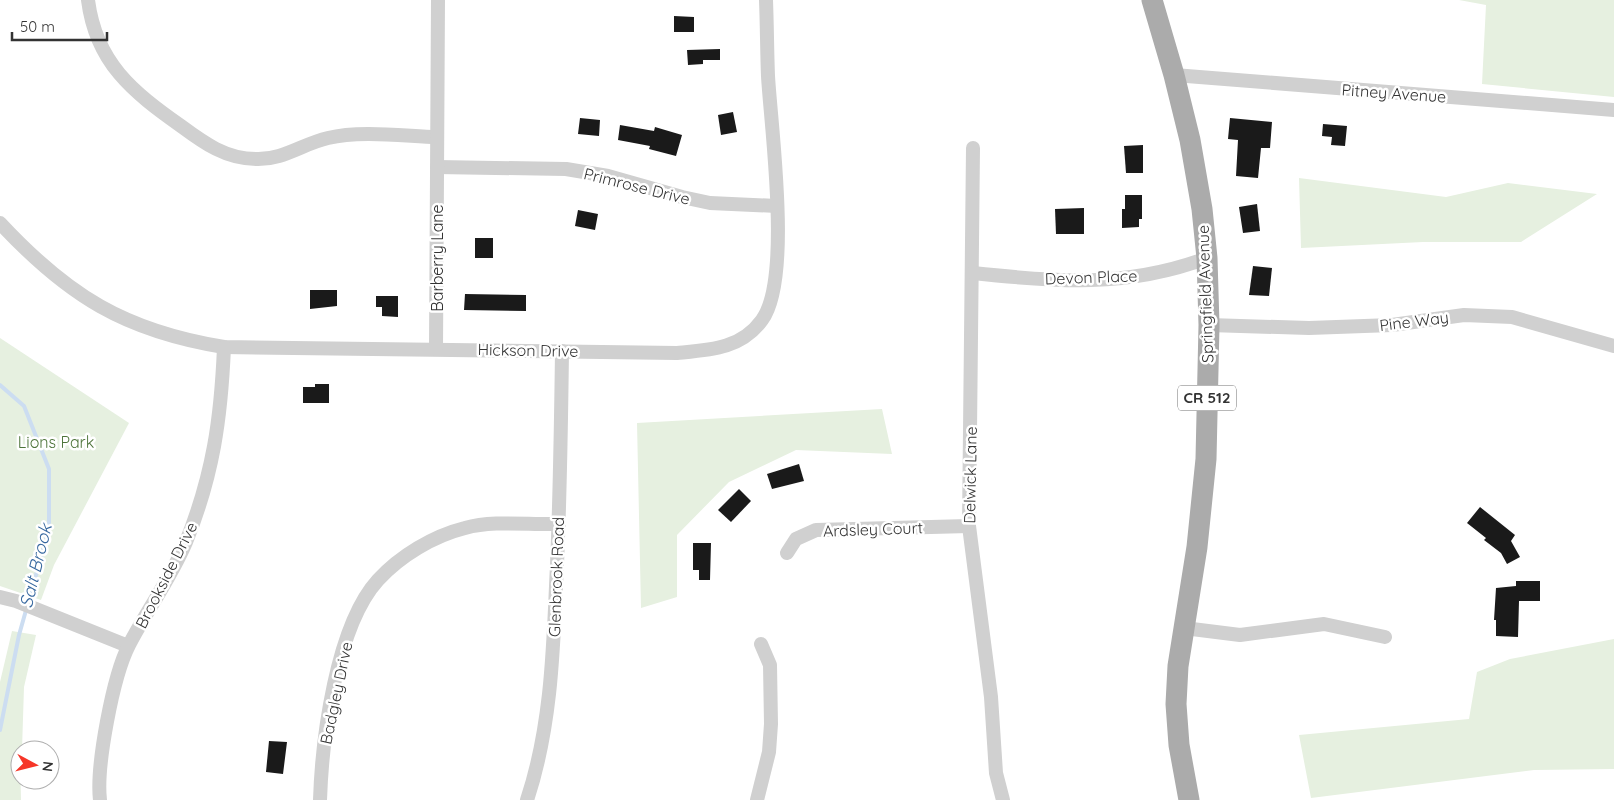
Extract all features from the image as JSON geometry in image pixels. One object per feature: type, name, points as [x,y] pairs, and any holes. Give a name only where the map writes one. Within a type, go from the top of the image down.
[{"type":"main road","name":"Springfield Avenue","points":[[1152,0],[1174,76],[1199,192],[1207,258],[1209,325],[1206,459],[1197,547],[1178,666],[1176,704],[1179,745],[1189,800]]},
{"type":"street","points":[[88,0],[93,23],[104,52],[122,78],[148,102],[206,144],[224,154],[266,159],[286,155],[327,138],[345,135],[437,137],[438,0]]},
{"type":"street","name":"Hickson Drive","points":[[0,223],[66,285],[94,304],[153,331],[184,341],[224,347],[678,353],[722,348],[733,344],[754,329],[763,319],[773,296],[777,248],[777,206],[768,74],[766,0]]},
{"type":"street","name":"Pitney Avenue","points":[[1174,76],[1614,110]]},
{"type":"street","name":"Barberry Lane","points":[[436,349],[437,137]]},
{"type":"street","name":"Delwick Lane","points":[[973,148],[969,526],[991,697],[996,773],[1002,800]]},
{"type":"street","name":"Primrose Drive","points":[[437,167],[566,170],[608,176],[710,203],[777,206]]},
{"type":"street","name":"Devon Place","points":[[973,273],[1062,282],[1126,279],[1186,266],[1207,258]]},
{"type":"street","name":"Pine Way","points":[[1209,325],[1318,328],[1392,325],[1464,314],[1512,317],[1614,346]]},
{"type":"street","name":"Brookside Drive","points":[[100,800],[109,710],[119,668],[128,646],[185,544],[203,496],[214,454],[222,396],[224,347]]},
{"type":"street","name":"Glenbrook Road","points":[[527,800],[541,745],[551,681],[559,524],[562,351]]},
{"type":"street","name":"Badgley Drive","points":[[320,800],[321,765],[340,665],[351,628],[364,600],[377,580],[412,552],[447,533],[486,524],[559,524]]},
{"type":"street","name":"Ardsley Court","points":[[786,553],[796,539],[816,530],[969,526]]},
{"type":"street","points":[[0,597],[16,601],[128,646]]},
{"type":"street","points":[[1184,628],[1240,635],[1324,624],[1385,637]]},
{"type":"street","points":[[757,800],[769,752],[771,724],[770,665],[761,644]]},
{"type":"green space","points":[[1459,0],[1614,0],[1614,97],[1482,84],[1486,5]]},
{"type":"green space","points":[[1299,178],[1446,197],[1508,183],[1597,194],[1521,242],[1423,242],[1301,248]]},
{"type":"green space","name":"Lions Park","points":[[0,338],[129,423],[54,565],[41,600],[0,586]]},
{"type":"green space","points":[[882,409],[892,454],[796,450],[729,482],[677,535],[677,597],[641,608],[637,423]]},
{"type":"green space","points":[[12,631],[36,635],[24,687],[22,740],[10,740],[10,790],[21,790],[21,800],[0,800],[0,682]]},
{"type":"green space","points":[[1614,639],[1614,769],[1534,770],[1311,798],[1299,735],[1469,719],[1477,672],[1510,659]]},
{"type":"building","points":[[674,16],[694,17],[694,32],[674,32]]},
{"type":"building","points":[[720,49],[720,60],[703,60],[703,64],[688,65],[687,50]]},
{"type":"building","points":[[733,112],[737,132],[721,135],[718,115]]},
{"type":"building","points":[[580,118],[600,120],[599,136],[578,134]]},
{"type":"building","points":[[1230,118],[1272,122],[1270,148],[1261,148],[1258,178],[1236,176],[1238,140],[1228,139]]},
{"type":"building","points":[[1323,124],[1347,126],[1345,146],[1331,145],[1332,137],[1322,136]]},
{"type":"building","points":[[620,125],[654,131],[655,127],[682,135],[676,156],[649,149],[650,146],[618,140]]},
{"type":"building","points":[[1143,145],[1143,173],[1126,173],[1124,146]]},
{"type":"building","points":[[1125,195],[1142,195],[1142,219],[1139,219],[1139,227],[1122,228],[1122,209],[1125,209]]},
{"type":"building","points":[[1257,204],[1260,231],[1243,233],[1239,207]]},
{"type":"building","points":[[1084,208],[1084,234],[1056,234],[1055,209]]},
{"type":"building","points":[[578,210],[598,214],[595,230],[575,226]]},
{"type":"building","points":[[475,238],[493,238],[493,258],[475,258]]},
{"type":"building","points":[[1253,266],[1272,268],[1269,296],[1249,295]]},
{"type":"building","points":[[310,290],[337,290],[337,306],[310,309]]},
{"type":"building","points":[[465,294],[526,295],[526,311],[464,310]]},
{"type":"building","points":[[376,296],[398,296],[398,317],[382,316],[382,307],[376,307]]},
{"type":"building","points":[[315,384],[329,384],[329,403],[303,403],[303,387],[315,387]]},
{"type":"building","points":[[799,464],[804,481],[772,489],[767,474]]},
{"type":"building","points":[[739,489],[751,501],[731,522],[718,510]]},
{"type":"building","points":[[1480,507],[1515,535],[1511,541],[1520,557],[1507,564],[1501,553],[1467,523]]},
{"type":"building","points":[[693,543],[711,543],[710,580],[699,580],[699,570],[693,570]]},
{"type":"building","points":[[1516,581],[1540,581],[1540,601],[1519,601],[1518,637],[1496,636],[1496,620],[1494,620],[1496,588],[1516,586]]},
{"type":"building","points":[[269,741],[287,742],[283,774],[266,772]]},
{"type":"waterway","name":"Salt Brook","points":[[0,385],[24,406],[49,469],[49,529],[19,635],[0,730]]}]
